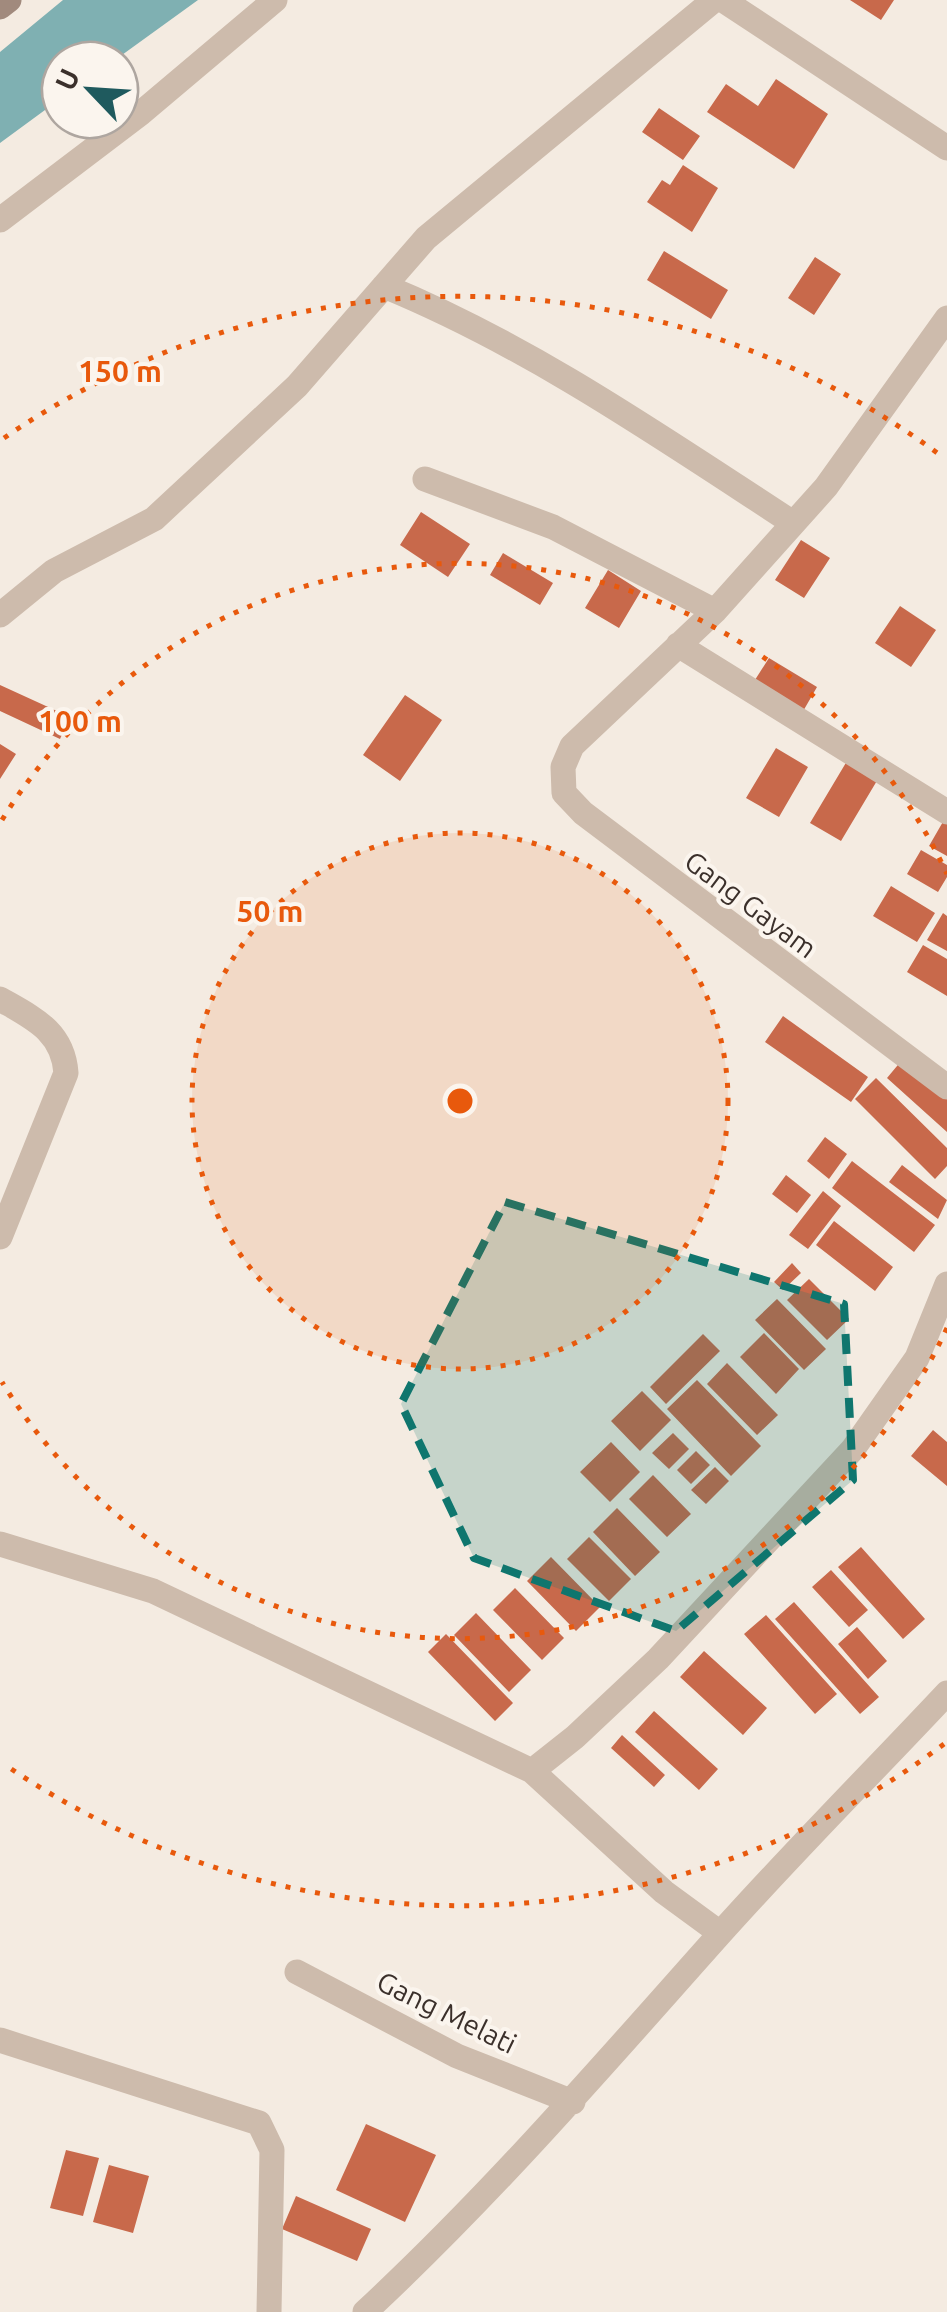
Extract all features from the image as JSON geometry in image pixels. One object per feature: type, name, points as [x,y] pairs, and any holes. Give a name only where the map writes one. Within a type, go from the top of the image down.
[{"type":"main road","points":[[0,7],[10,0]]},
{"type":"street","points":[[0,220],[141,112],[275,0]]},
{"type":"street","points":[[0,615],[54,570],[154,519],[297,386],[426,238],[714,0]]},
{"type":"street","points":[[723,0],[947,148]]},
{"type":"street","points":[[384,286],[455,315],[531,358],[630,416],[793,523]]},
{"type":"street","points":[[947,318],[826,487],[715,611],[678,645],[947,812]]},
{"type":"street","points":[[425,479],[553,526],[715,611]]},
{"type":"street","name":"Gang Gayam","points":[[678,645],[572,746],[562,767],[564,793],[583,813],[947,1087]]},
{"type":"street","points":[[0,999],[54,1034],[65,1054],[66,1073],[4,1220]]},
{"type":"street","points":[[532,1771],[576,1737],[658,1659],[852,1449],[918,1358],[947,1284]]},
{"type":"street","points":[[0,1544],[154,1591],[532,1771],[664,1892],[720,1933]]},
{"type":"street","points":[[365,2312],[442,2241],[573,2102],[720,1933],[947,1693]]},
{"type":"street","name":"Gang Melati","points":[[297,1972],[457,2056],[573,2102]]},
{"type":"street","points":[[0,2040],[259,2123],[272,2150],[269,2312]]},
{"type":"highlighted area","points":[[505,1202],[844,1304],[853,1480],[676,1631],[474,1558],[401,1404]]},
{"type":"water","points":[[63,0],[198,0],[140,42],[40,40],[40,114],[0,143],[0,52]]},
{"type":"building","points":[[850,0],[894,0],[881,20]]},
{"type":"building","points":[[776,79],[828,114],[794,169],[707,112],[726,84],[758,106]]},
{"type":"building","points":[[659,108],[700,136],[683,160],[642,132]]},
{"type":"building","points":[[683,165],[718,188],[692,232],[647,202],[662,180],[670,185]]},
{"type":"building","points":[[664,251],[728,290],[711,319],[647,280]]},
{"type":"building","points":[[815,257],[841,274],[814,315],[788,298]]},
{"type":"building","points":[[421,512],[470,544],[448,577],[400,545]]},
{"type":"building","points":[[801,540],[830,558],[804,598],[775,580]]},
{"type":"building","points":[[503,553],[553,583],[540,605],[490,575]]},
{"type":"building","points":[[608,570],[641,591],[619,628],[585,608]]},
{"type":"building","points":[[900,606],[936,630],[911,667],[875,643]]},
{"type":"building","points":[[769,658],[817,687],[802,713],[753,683]]},
{"type":"building","points":[[0,685],[70,717],[60,739],[0,711]]},
{"type":"building","points":[[405,695],[442,720],[400,781],[363,755]]},
{"type":"building","points":[[0,744],[16,754],[0,779]]},
{"type":"building","points":[[776,748],[808,767],[779,817],[746,798]]},
{"type":"building","points":[[847,761],[878,779],[841,841],[810,823]]},
{"type":"building","points":[[944,820],[947,822],[947,856],[929,846]]},
{"type":"building","points":[[921,850],[947,865],[947,877],[938,892],[907,874]]},
{"type":"building","points":[[891,886],[935,913],[917,942],[873,916]]},
{"type":"building","points":[[943,913],[947,916],[947,951],[927,940]]},
{"type":"building","points":[[923,945],[947,959],[947,996],[907,972]]},
{"type":"building","points":[[783,1016],[868,1077],[851,1102],[765,1042]]},
{"type":"building","points":[[902,1060],[947,1099],[947,1132],[887,1078]]},
{"type":"building","points":[[876,1078],[947,1148],[947,1166],[935,1179],[855,1099]]},
{"type":"building","points":[[825,1137],[847,1154],[829,1179],[807,1161]]},
{"type":"building","points":[[852,1161],[935,1225],[914,1252],[832,1188]]},
{"type":"building","points":[[902,1165],[947,1200],[938,1219],[889,1182]]},
{"type":"building","points":[[786,1175],[811,1195],[797,1213],[772,1194]]},
{"type":"building","points":[[823,1191],[841,1206],[808,1249],[789,1235]]},
{"type":"building","points":[[834,1221],[893,1267],[875,1291],[816,1245]]},
{"type":"building","points":[[792,1263],[801,1273],[783,1290],[774,1282]]},
{"type":"building","points":[[809,1279],[849,1319],[827,1340],[787,1300]]},
{"type":"building","points":[[777,1299],[826,1349],[804,1370],[755,1320]]},
{"type":"building","points":[[764,1333],[799,1369],[776,1394],[740,1357]]},
{"type":"building","points":[[703,1334],[720,1351],[666,1404],[650,1387]]},
{"type":"building","points":[[727,1363],[778,1415],[757,1435],[707,1384]]},
{"type":"building","points":[[697,1380],[761,1446],[731,1476],[667,1409]]},
{"type":"building","points":[[642,1391],[671,1420],[640,1451],[611,1421]]},
{"type":"building","points":[[933,1430],[947,1442],[947,1486],[911,1456]]},
{"type":"building","points":[[673,1433],[689,1449],[669,1469],[652,1453]]},
{"type":"building","points":[[611,1442],[640,1472],[610,1502],[580,1472]]},
{"type":"building","points":[[696,1451],[710,1465],[691,1484],[677,1470]]},
{"type":"building","points":[[715,1467],[729,1481],[706,1504],[691,1490]]},
{"type":"building","points":[[653,1475],[691,1514],[667,1537],[629,1499]]},
{"type":"building","points":[[617,1508],[660,1552],[635,1576],[593,1532]]},
{"type":"building","points":[[589,1537],[631,1579],[609,1601],[567,1559]]},
{"type":"building","points":[[861,1547],[925,1619],[903,1639],[838,1567]]},
{"type":"building","points":[[551,1557],[600,1607],[576,1631],[527,1581]]},
{"type":"building","points":[[831,1570],[868,1610],[849,1627],[812,1587]]},
{"type":"building","points":[[515,1588],[564,1638],[542,1660],[493,1610]]},
{"type":"building","points":[[794,1602],[879,1697],[860,1714],[775,1619]]},
{"type":"building","points":[[476,1613],[531,1670],[509,1692],[454,1635]]},
{"type":"building","points":[[766,1615],[837,1694],[815,1714],[744,1634]]},
{"type":"building","points":[[857,1627],[887,1661],[868,1679],[838,1644]]},
{"type":"building","points":[[446,1634],[513,1703],[495,1721],[428,1652]]},
{"type":"building","points":[[704,1651],[767,1708],[743,1735],[680,1677]]},
{"type":"building","points":[[654,1711],[718,1769],[699,1790],[635,1732]]},
{"type":"building","points":[[622,1735],[665,1775],[654,1787],[611,1748]]},
{"type":"building","points":[[366,2124],[436,2155],[405,2222],[336,2190]]},
{"type":"building","points":[[66,2150],[99,2158],[83,2216],[50,2208]]},
{"type":"building","points":[[109,2165],[149,2176],[133,2233],[93,2222]]},
{"type":"building","points":[[296,2196],[371,2229],[357,2261],[282,2229]]}]
